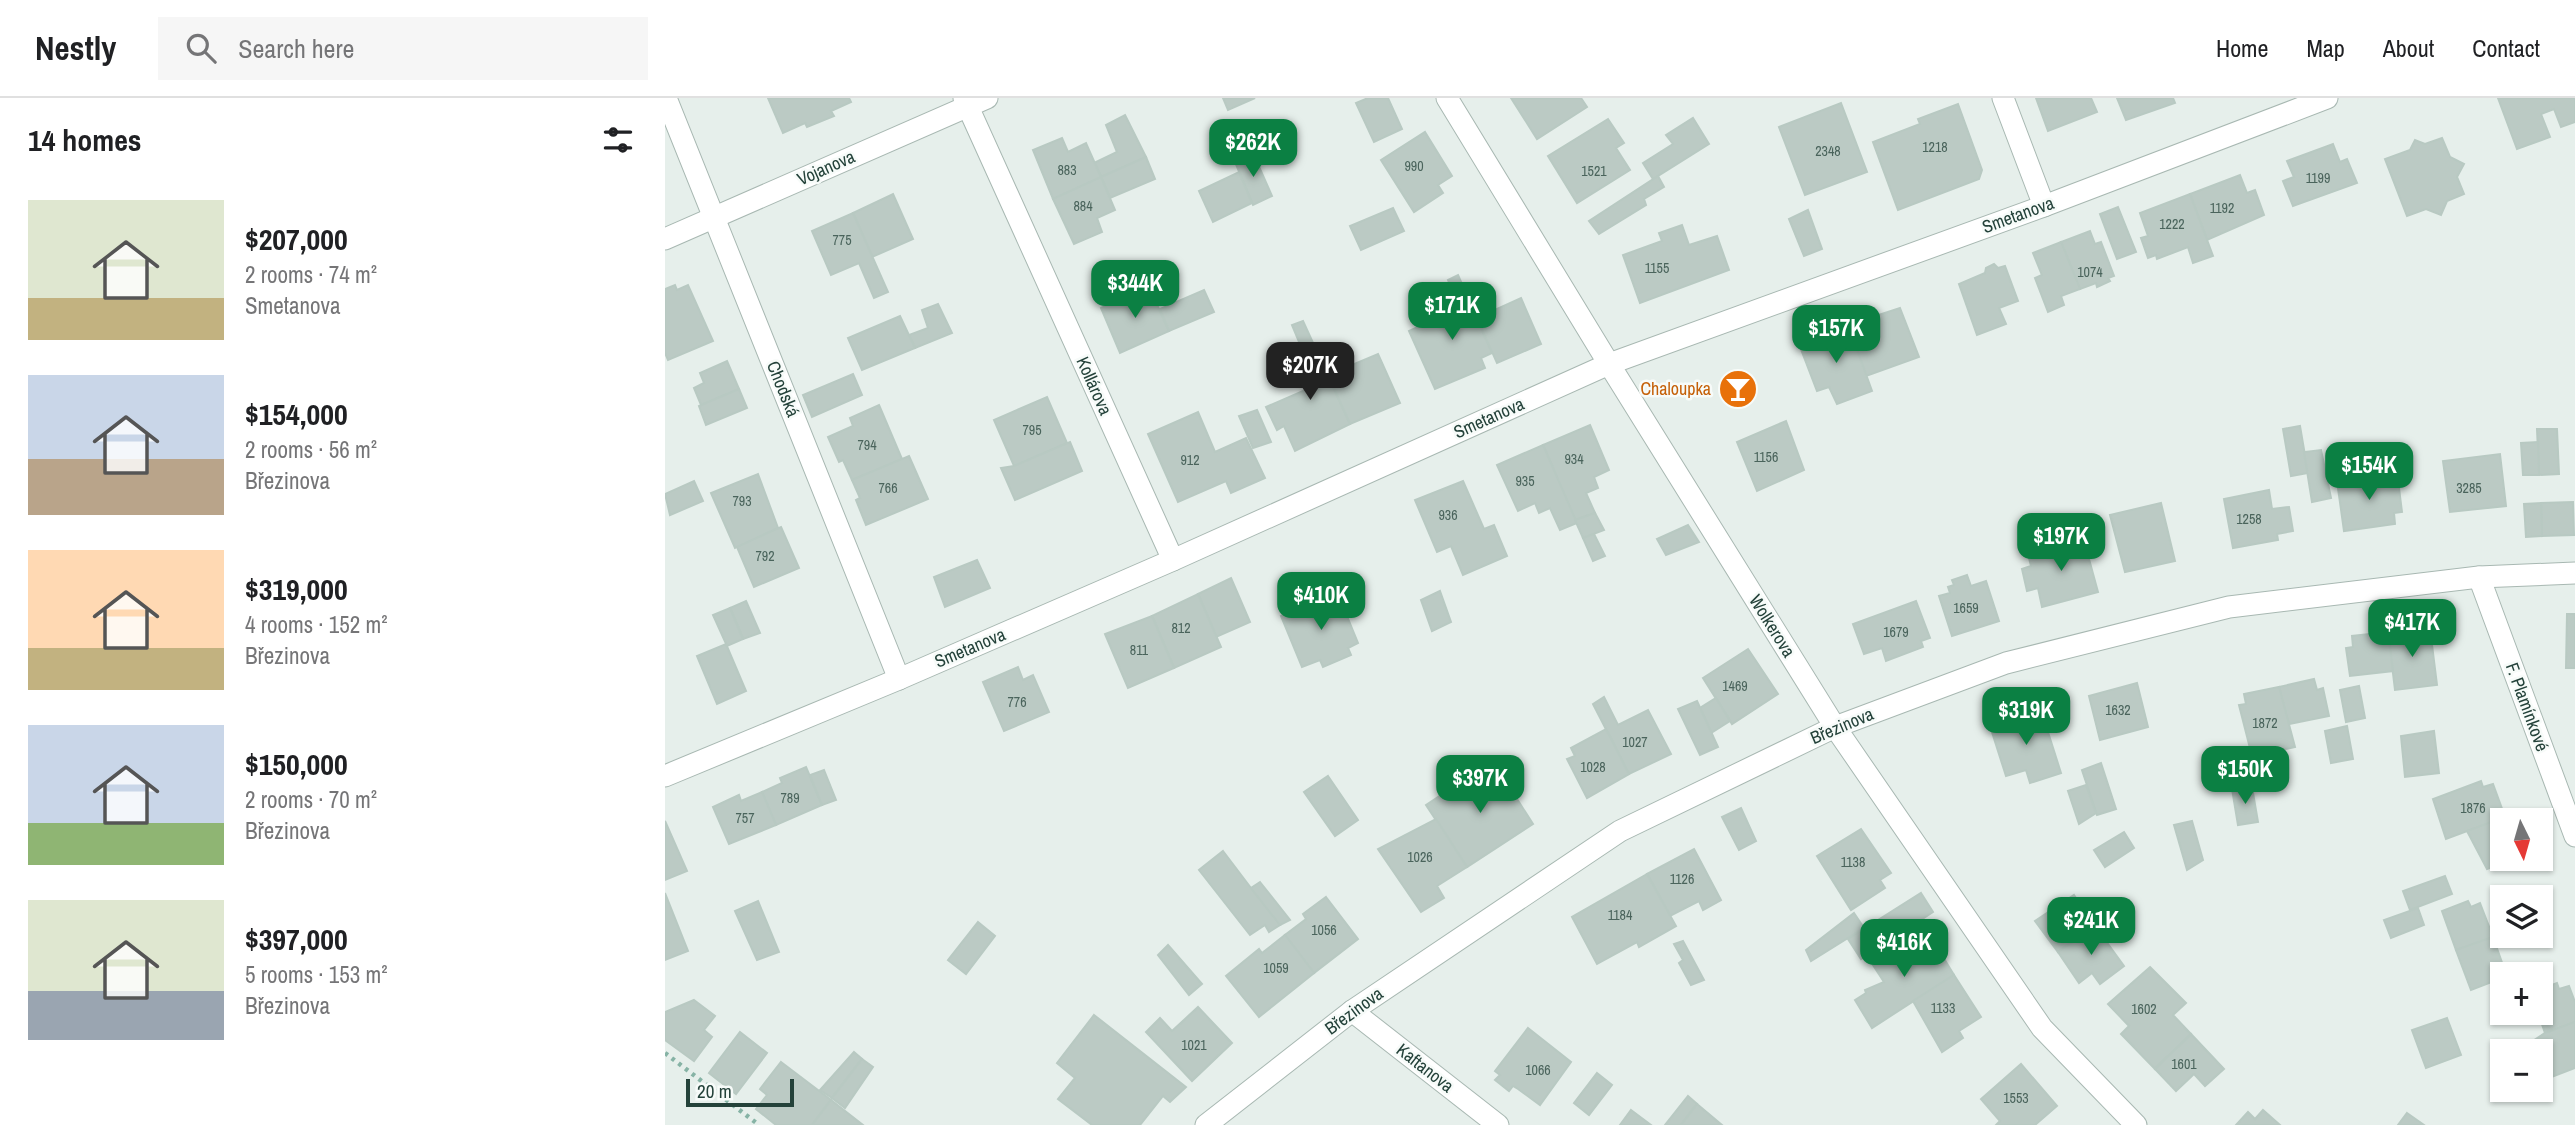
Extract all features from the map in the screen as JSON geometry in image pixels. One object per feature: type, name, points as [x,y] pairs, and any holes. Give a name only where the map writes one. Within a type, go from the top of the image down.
[{"type":"street","name":"Chodská","points":[[666,98],[899,679]]},
{"type":"street","name":"Wolkerova","points":[[1447,98],[1609,365],[1835,727],[2042,1028],[2136,1125]]},
{"type":"street","points":[[2003,98],[2044,206]]},
{"type":"street","name":"Smetanova","points":[[665,776],[899,679],[1173,560],[1609,365],[2044,206],[2327,98]]},
{"type":"street","name":"Vojanova","points":[[665,239],[973,101]]},
{"type":"street","name":"Kollárova","points":[[973,101],[1173,560]]},
{"type":"street","name":"Březinova","points":[[1206,1125],[1352,1010],[1620,831],[1835,727],[2006,663],[2229,607],[2479,578],[2575,573]]},
{"type":"street","name":"F. Plamínkové","points":[[2479,578],[2575,836]]},
{"type":"street","name":"Kaftanova","points":[[1352,1010],[1498,1125]]},
{"type":"path","points":[[665,1053],[759,1125]]},
{"type":"building","points":[[768,98],[849,98],[851,102],[831,111],[834,116],[807,127],[805,123],[783,133]]},
{"type":"building","points":[[1223,98],[1255,98],[1228,110]]},
{"type":"building","points":[[1368,98],[1388,98],[1402,129],[1374,142],[1356,103]]},
{"type":"building","points":[[1511,98],[1581,98],[1587,107],[1537,139]]},
{"type":"building","points":[[2036,98],[2091,98],[2097,112],[2048,131]]},
{"type":"building","points":[[2117,98],[2173,98],[2175,103],[2126,120]]},
{"type":"building","points":[[2498,98],[2575,98],[2575,122],[2561,127],[2554,109],[2541,114],[2550,137],[2517,149]]},
{"type":"building","points":[[1841,103],[1867,172],[1805,195],[1779,127]]},
{"type":"building","points":[[1958,104],[1982,170],[1979,179],[1898,210],[1873,142],[1920,124],[1918,119]]},
{"type":"building","points":[[1125,115],[1146,157],[1101,177],[1094,163],[1117,152],[1106,125]]},
{"type":"building","points":[[1693,118],[1709,144],[1653,179],[1643,163],[1673,144],[1666,135]]},
{"type":"building","points":[[1608,119],[1624,143],[1616,148],[1630,170],[1577,203],[1548,156]]},
{"type":"building","points":[[1425,132],[1452,176],[1438,185],[1443,193],[1414,212],[1381,160]]},
{"type":"building","points":[[1062,138],[1068,152],[1086,143],[1101,177],[1053,199],[1033,150]]},
{"type":"building","points":[[2442,138],[2450,157],[2464,164],[2457,177],[2464,194],[2447,201],[2441,215],[2426,209],[2407,216],[2385,159],[2410,150],[2415,140],[2425,144]]},
{"type":"building","points":[[2333,144],[2340,162],[2347,159],[2357,183],[2293,206],[2283,181],[2294,177],[2287,161]]},
{"type":"building","points":[[1253,153],[1272,196],[1253,205],[1235,162]]},
{"type":"building","points":[[1146,157],[1155,179],[1110,198],[1101,177]]},
{"type":"building","points":[[1239,172],[1252,203],[1213,222],[1199,191]]},
{"type":"building","points":[[2240,175],[2247,193],[2255,190],[2264,215],[2207,240],[2190,194]]},
{"type":"building","points":[[1658,176],[1664,187],[1644,199],[1646,205],[1599,234],[1589,221]]},
{"type":"building","points":[[1101,177],[1115,210],[1097,218],[1102,232],[1074,244],[1053,199]]},
{"type":"building","points":[[893,194],[913,239],[872,257],[853,213]]},
{"type":"building","points":[[2190,194],[2213,256],[2193,263],[2188,247],[2157,259],[2156,255],[2148,258],[2141,238],[2148,236],[2140,213]]},
{"type":"building","points":[[2118,207],[2136,252],[2117,259],[2100,214]]},
{"type":"building","points":[[1393,208],[1404,231],[1361,250],[1350,226]]},
{"type":"building","points":[[1808,210],[1822,249],[1804,256],[1789,219]]},
{"type":"building","points":[[853,213],[888,292],[874,298],[859,263],[831,275],[812,231]]},
{"type":"building","points":[[1682,225],[1689,245],[1717,236],[1729,270],[1640,303],[1623,255],[1662,241],[1659,233]]},
{"type":"building","points":[[2090,231],[2095,244],[2101,242],[2114,276],[2097,287],[2096,283],[2080,289],[2061,242]]},
{"type":"building","points":[[2061,242],[2080,289],[2061,296],[2064,305],[2048,312],[2035,278],[2042,275],[2033,253]]},
{"type":"building","points":[[1994,264],[1998,268],[2005,266],[2018,301],[1999,308],[2006,324],[1977,335],[1959,284],[1985,273],[1986,268]]},
{"type":"building","points":[[1458,275],[1492,353],[1481,358],[1485,368],[1435,389],[1409,331],[1460,308],[1448,280]]},
{"type":"building","points":[[675,285],[677,290],[688,285],[713,341],[668,360],[665,353],[665,289]]},
{"type":"building","points":[[1149,287],[1169,331],[1120,353],[1101,308]]},
{"type":"building","points":[[1204,290],[1214,312],[1169,331],[1160,309]]},
{"type":"building","points":[[1521,298],[1541,344],[1497,363],[1477,318]]},
{"type":"building","points":[[938,304],[952,333],[915,348],[909,335],[928,328],[922,310]]},
{"type":"building","points":[[1900,308],[1919,357],[1866,376],[1848,325]]},
{"type":"building","points":[[900,316],[915,348],[862,370],[848,338]]},
{"type":"building","points":[[1303,321],[1350,424],[1295,451],[1284,426],[1277,430],[1266,407],[1317,385],[1292,325]]},
{"type":"building","points":[[1848,325],[1872,391],[1837,404],[1829,387],[1817,391],[1799,344]]},
{"type":"building","points":[[1378,354],[1400,403],[1350,424],[1328,375]]},
{"type":"building","points":[[727,361],[739,389],[701,405],[694,388],[704,383],[700,373]]},
{"type":"building","points":[[853,374],[862,395],[812,417],[803,395]]},
{"type":"building","points":[[739,389],[747,408],[706,425],[699,406]]},
{"type":"building","points":[[1047,397],[1067,443],[1014,466],[994,420]]},
{"type":"building","points":[[879,405],[902,459],[852,480],[843,460],[839,462],[828,437],[853,426],[850,418]]},
{"type":"building","points":[[1257,410],[1271,442],[1253,448],[1239,416]]},
{"type":"building","points":[[1198,412],[1215,452],[1246,438],[1265,478],[1231,493],[1226,481],[1178,502],[1148,434]]},
{"type":"building","points":[[1786,421],[1804,470],[1757,491],[1737,442]]},
{"type":"building","points":[[1590,425],[1609,470],[1594,477],[1598,488],[1586,493],[1595,513],[1575,520],[1543,445]]},
{"type":"building","points":[[2300,426],[2308,473],[2291,476],[2283,429]]},
{"type":"building","points":[[2537,429],[2557,429],[2559,474],[2539,475]]},
{"type":"building","points":[[1070,442],[1082,471],[1015,500],[1001,468],[1014,466]]},
{"type":"building","points":[[2538,442],[2539,475],[2523,475],[2521,443]]},
{"type":"building","points":[[1543,445],[1577,523],[1560,530],[1550,508],[1539,513],[1535,503],[1518,511],[1497,465]]},
{"type":"building","points":[[2321,450],[2331,498],[2312,502],[2304,452]]},
{"type":"building","points":[[2500,454],[2506,506],[2450,512],[2443,461]]},
{"type":"building","points":[[909,456],[928,499],[866,525],[856,500],[860,498],[852,480]]},
{"type":"building","points":[[2388,473],[2389,481],[2398,480],[2402,512],[2394,513],[2395,524],[2344,531],[2337,481]]},
{"type":"building","points":[[758,474],[778,528],[735,548],[711,493]]},
{"type":"building","points":[[694,481],[703,501],[670,515],[665,494]]},
{"type":"building","points":[[1463,481],[1484,529],[1494,525],[1507,556],[1463,575],[1451,546],[1437,552],[1415,500]]},
{"type":"building","points":[[2269,490],[2272,509],[2289,507],[2293,531],[2277,534],[2278,540],[2233,548],[2224,499]]},
{"type":"building","points":[[2573,502],[2574,535],[2542,536],[2541,503]]},
{"type":"building","points":[[2161,503],[2175,561],[2125,572],[2110,515]]},
{"type":"building","points":[[2541,503],[2542,536],[2526,537],[2524,504]]},
{"type":"building","points":[[1595,513],[1604,530],[1583,538],[1575,520]]},
{"type":"building","points":[[1688,525],[1699,542],[1666,555],[1657,539]]},
{"type":"building","points":[[781,527],[799,568],[754,587],[737,547]]},
{"type":"building","points":[[1594,534],[1605,556],[1593,561],[1583,538]]},
{"type":"building","points":[[2083,537],[2098,592],[2042,607],[2038,588],[2027,591],[2022,569],[2031,566],[2028,554]]},
{"type":"building","points":[[977,560],[990,588],[945,607],[934,577]]},
{"type":"building","points":[[1967,575],[1971,586],[1986,581],[1999,621],[1952,636],[1939,596],[1950,593],[1948,587],[1954,585],[1952,580]]},
{"type":"building","points":[[1231,578],[1250,622],[1216,637],[1198,594]]},
{"type":"building","points":[[1440,591],[1451,622],[1432,631],[1421,600]]},
{"type":"building","points":[[1337,592],[1358,643],[1348,648],[1351,655],[1323,667],[1320,660],[1302,667],[1281,616]]},
{"type":"building","points":[[1198,594],[1221,647],[1174,668],[1152,616]]},
{"type":"building","points":[[746,601],[760,633],[743,639],[730,608]]},
{"type":"building","points":[[1916,601],[1930,638],[1921,641],[1923,647],[1886,661],[1882,648],[1864,654],[1853,624]]},
{"type":"building","points":[[730,608],[743,639],[727,646],[713,615]]},
{"type":"building","points":[[2567,614],[2575,614],[2575,668],[2566,668]]},
{"type":"building","points":[[1152,616],[1174,668],[1128,688],[1105,634]]},
{"type":"building","points":[[2423,628],[2425,638],[2431,637],[2437,685],[2395,690],[2388,632]]},
{"type":"building","points":[[2388,632],[2393,671],[2350,676],[2346,648],[2353,647],[2352,636]]},
{"type":"building","points":[[726,644],[746,691],[717,704],[697,656]]},
{"type":"building","points":[[1748,649],[1778,694],[1732,724],[1703,678]]},
{"type":"building","points":[[1018,667],[1023,680],[1033,675],[1049,712],[1004,731],[983,682]]},
{"type":"building","points":[[2314,679],[2317,690],[2323,688],[2329,716],[2289,724],[2279,687]]},
{"type":"building","points":[[2137,683],[2148,727],[2100,740],[2089,696]]},
{"type":"building","points":[[2359,686],[2365,718],[2346,722],[2340,690]]},
{"type":"building","points":[[2279,687],[2295,747],[2252,756],[2239,705],[2246,704],[2244,694]]},
{"type":"building","points":[[1604,697],[1618,725],[1648,710],[1671,754],[1629,774],[1593,704]]},
{"type":"building","points":[[1716,698],[1730,721],[1711,733],[1700,708]]},
{"type":"building","points":[[1697,701],[1718,747],[1700,755],[1678,709]]},
{"type":"building","points":[[2041,710],[2061,773],[2030,783],[2026,770],[2006,776],[1990,726]]},
{"type":"building","points":[[2347,726],[2353,759],[2331,763],[2325,731]]},
{"type":"building","points":[[1606,729],[1629,774],[1587,798],[1567,759],[1575,756],[1571,748]]},
{"type":"building","points":[[2434,731],[2439,773],[2405,777],[2401,736]]},
{"type":"building","points":[[2101,763],[2116,809],[2097,815],[2082,770]]},
{"type":"building","points":[[1496,766],[1533,824],[1467,867],[1426,805],[1471,775],[1475,780]]},
{"type":"building","points":[[806,767],[822,805],[776,825],[762,792],[782,783],[780,778]]},
{"type":"building","points":[[824,770],[836,800],[822,805],[810,775]]},
{"type":"building","points":[[1328,776],[1358,820],[1335,836],[1304,792]]},
{"type":"building","points":[[2481,781],[2483,787],[2493,784],[2502,808],[2490,808],[2490,823],[2446,839],[2433,799]]},
{"type":"building","points":[[2086,785],[2096,813],[2079,824],[2068,791]]},
{"type":"building","points":[[2252,787],[2258,822],[2238,825],[2232,789]]},
{"type":"building","points":[[762,792],[776,825],[729,844],[713,807],[739,795],[741,801]]},
{"type":"building","points":[[1741,808],[1756,841],[1739,850],[1722,817]]},
{"type":"building","points":[[1436,819],[1467,867],[1437,886],[1444,898],[1421,912],[1378,849]]},
{"type":"building","points":[[665,821],[687,871],[665,880]]},
{"type":"building","points":[[2192,821],[2203,860],[2187,870],[2174,825]]},
{"type":"building","points":[[2490,823],[2490,868],[2487,869],[2467,831]]},
{"type":"building","points":[[1861,829],[1891,873],[1880,880],[1885,888],[1851,910],[1817,856]]},
{"type":"building","points":[[2124,832],[2134,848],[2105,867],[2094,850]]},
{"type":"building","points":[[1694,849],[1721,900],[1703,910],[1699,901],[1670,916],[1647,874]]},
{"type":"building","points":[[1223,851],[1280,925],[1269,932],[1265,925],[1250,935],[1199,870]]},
{"type":"building","points":[[1647,874],[1676,926],[1639,947],[1637,942],[1597,964],[1572,917]]},
{"type":"building","points":[[2445,876],[2452,894],[2410,910],[2403,891]]},
{"type":"building","points":[[1260,882],[1290,920],[1280,925],[1251,888]]},
{"type":"building","points":[[665,893],[688,951],[665,960]]},
{"type":"building","points":[[1921,893],[1933,912],[1861,959],[1848,939]]},
{"type":"building","points":[[2074,895],[2095,926],[2058,952],[2035,921]]},
{"type":"building","points":[[1326,897],[1358,939],[1314,973],[1285,935],[1306,919],[1303,914]]},
{"type":"building","points":[[758,901],[779,952],[757,960],[735,911]]},
{"type":"building","points":[[2468,901],[2471,907],[2480,903],[2490,929],[2490,938],[2456,950],[2442,911]]},
{"type":"building","points":[[2418,908],[2424,925],[2391,938],[2384,920]]},
{"type":"building","points":[[1854,913],[1864,928],[1811,961],[1806,950]]},
{"type":"building","points":[[978,922],[995,936],[966,974],[948,960]]},
{"type":"building","points":[[2095,926],[2124,966],[2100,984],[2092,973],[2079,983],[2058,952]]},
{"type":"building","points":[[1927,931],[1954,975],[1872,1028],[1855,1000],[1866,993],[1865,990],[1884,982],[1873,965]]},
{"type":"building","points":[[1285,935],[1314,973],[1259,1017],[1226,976],[1259,949],[1262,953]]},
{"type":"building","points":[[2490,938],[2490,948],[2497,948],[2502,962],[2490,962],[2490,983],[2471,990],[2456,950]]},
{"type":"building","points":[[1683,941],[1704,980],[1691,985],[1679,963],[1683,960],[1674,944]]},
{"type":"building","points":[[1168,945],[1202,984],[1189,995],[1158,955]]},
{"type":"building","points":[[2150,967],[2186,1003],[2173,1015],[2191,1034],[2155,1069],[2121,1034],[2129,1026],[2108,1004]]},
{"type":"building","points":[[1954,975],[1981,1017],[1959,1031],[1963,1038],[1942,1052],[1913,1001]]},
{"type":"building","points":[[2557,983],[2559,989],[2569,986],[2575,1002],[2575,1022],[2545,1033],[2542,1025],[2553,1025],[2553,984]]},
{"type":"building","points":[[694,1000],[715,1016],[704,1030],[712,1037],[694,1061],[665,1040],[665,1012]]},
{"type":"building","points":[[1198,1007],[1232,1043],[1192,1081],[1146,1032],[1160,1018],[1172,1031]]},
{"type":"building","points":[[1094,1015],[1186,1087],[1170,1102],[1163,1096],[1140,1125],[1092,1125],[1058,1099],[1075,1078],[1057,1063]]},
{"type":"building","points":[[2447,1018],[2461,1055],[2426,1068],[2412,1030]]},
{"type":"building","points":[[2575,1022],[2575,1068],[2553,1076],[2553,1039],[2536,1039]]},
{"type":"building","points":[[1528,1028],[1571,1062],[1540,1105],[1513,1086],[1509,1091],[1495,1080],[1500,1075],[1495,1071]]},
{"type":"building","points":[[740,1032],[767,1053],[736,1094],[709,1073]]},
{"type":"building","points":[[2191,1034],[2224,1069],[2205,1086],[2194,1074],[2176,1091],[2155,1069]]},
{"type":"building","points":[[854,1052],[862,1059],[832,1098],[820,1090]]},
{"type":"building","points":[[862,1059],[873,1067],[845,1108],[832,1098]]},
{"type":"building","points":[[781,1062],[831,1100],[812,1125],[776,1125],[756,1109],[767,1095],[760,1089]]},
{"type":"building","points":[[2021,1064],[2057,1106],[2035,1125],[1996,1125],[2000,1121],[1981,1099]]},
{"type":"building","points":[[1597,1073],[1612,1085],[1589,1115],[1574,1103]]},
{"type":"building","points":[[1688,1096],[1697,1104],[1681,1125],[1665,1125]]},
{"type":"building","points":[[831,1100],[863,1125],[812,1125]]},
{"type":"building","points":[[1697,1104],[1722,1125],[1681,1125]]},
{"type":"building","points":[[1631,1110],[1651,1125],[1620,1125]]},
{"type":"building","points":[[2263,1110],[2280,1125],[2236,1125],[2248,1112],[2255,1119]]},
{"type":"building","points":[[2407,1113],[2424,1125],[2398,1125]]},
{"type":"place","name":"Chaloupka","points":[[1738,389]]}]
